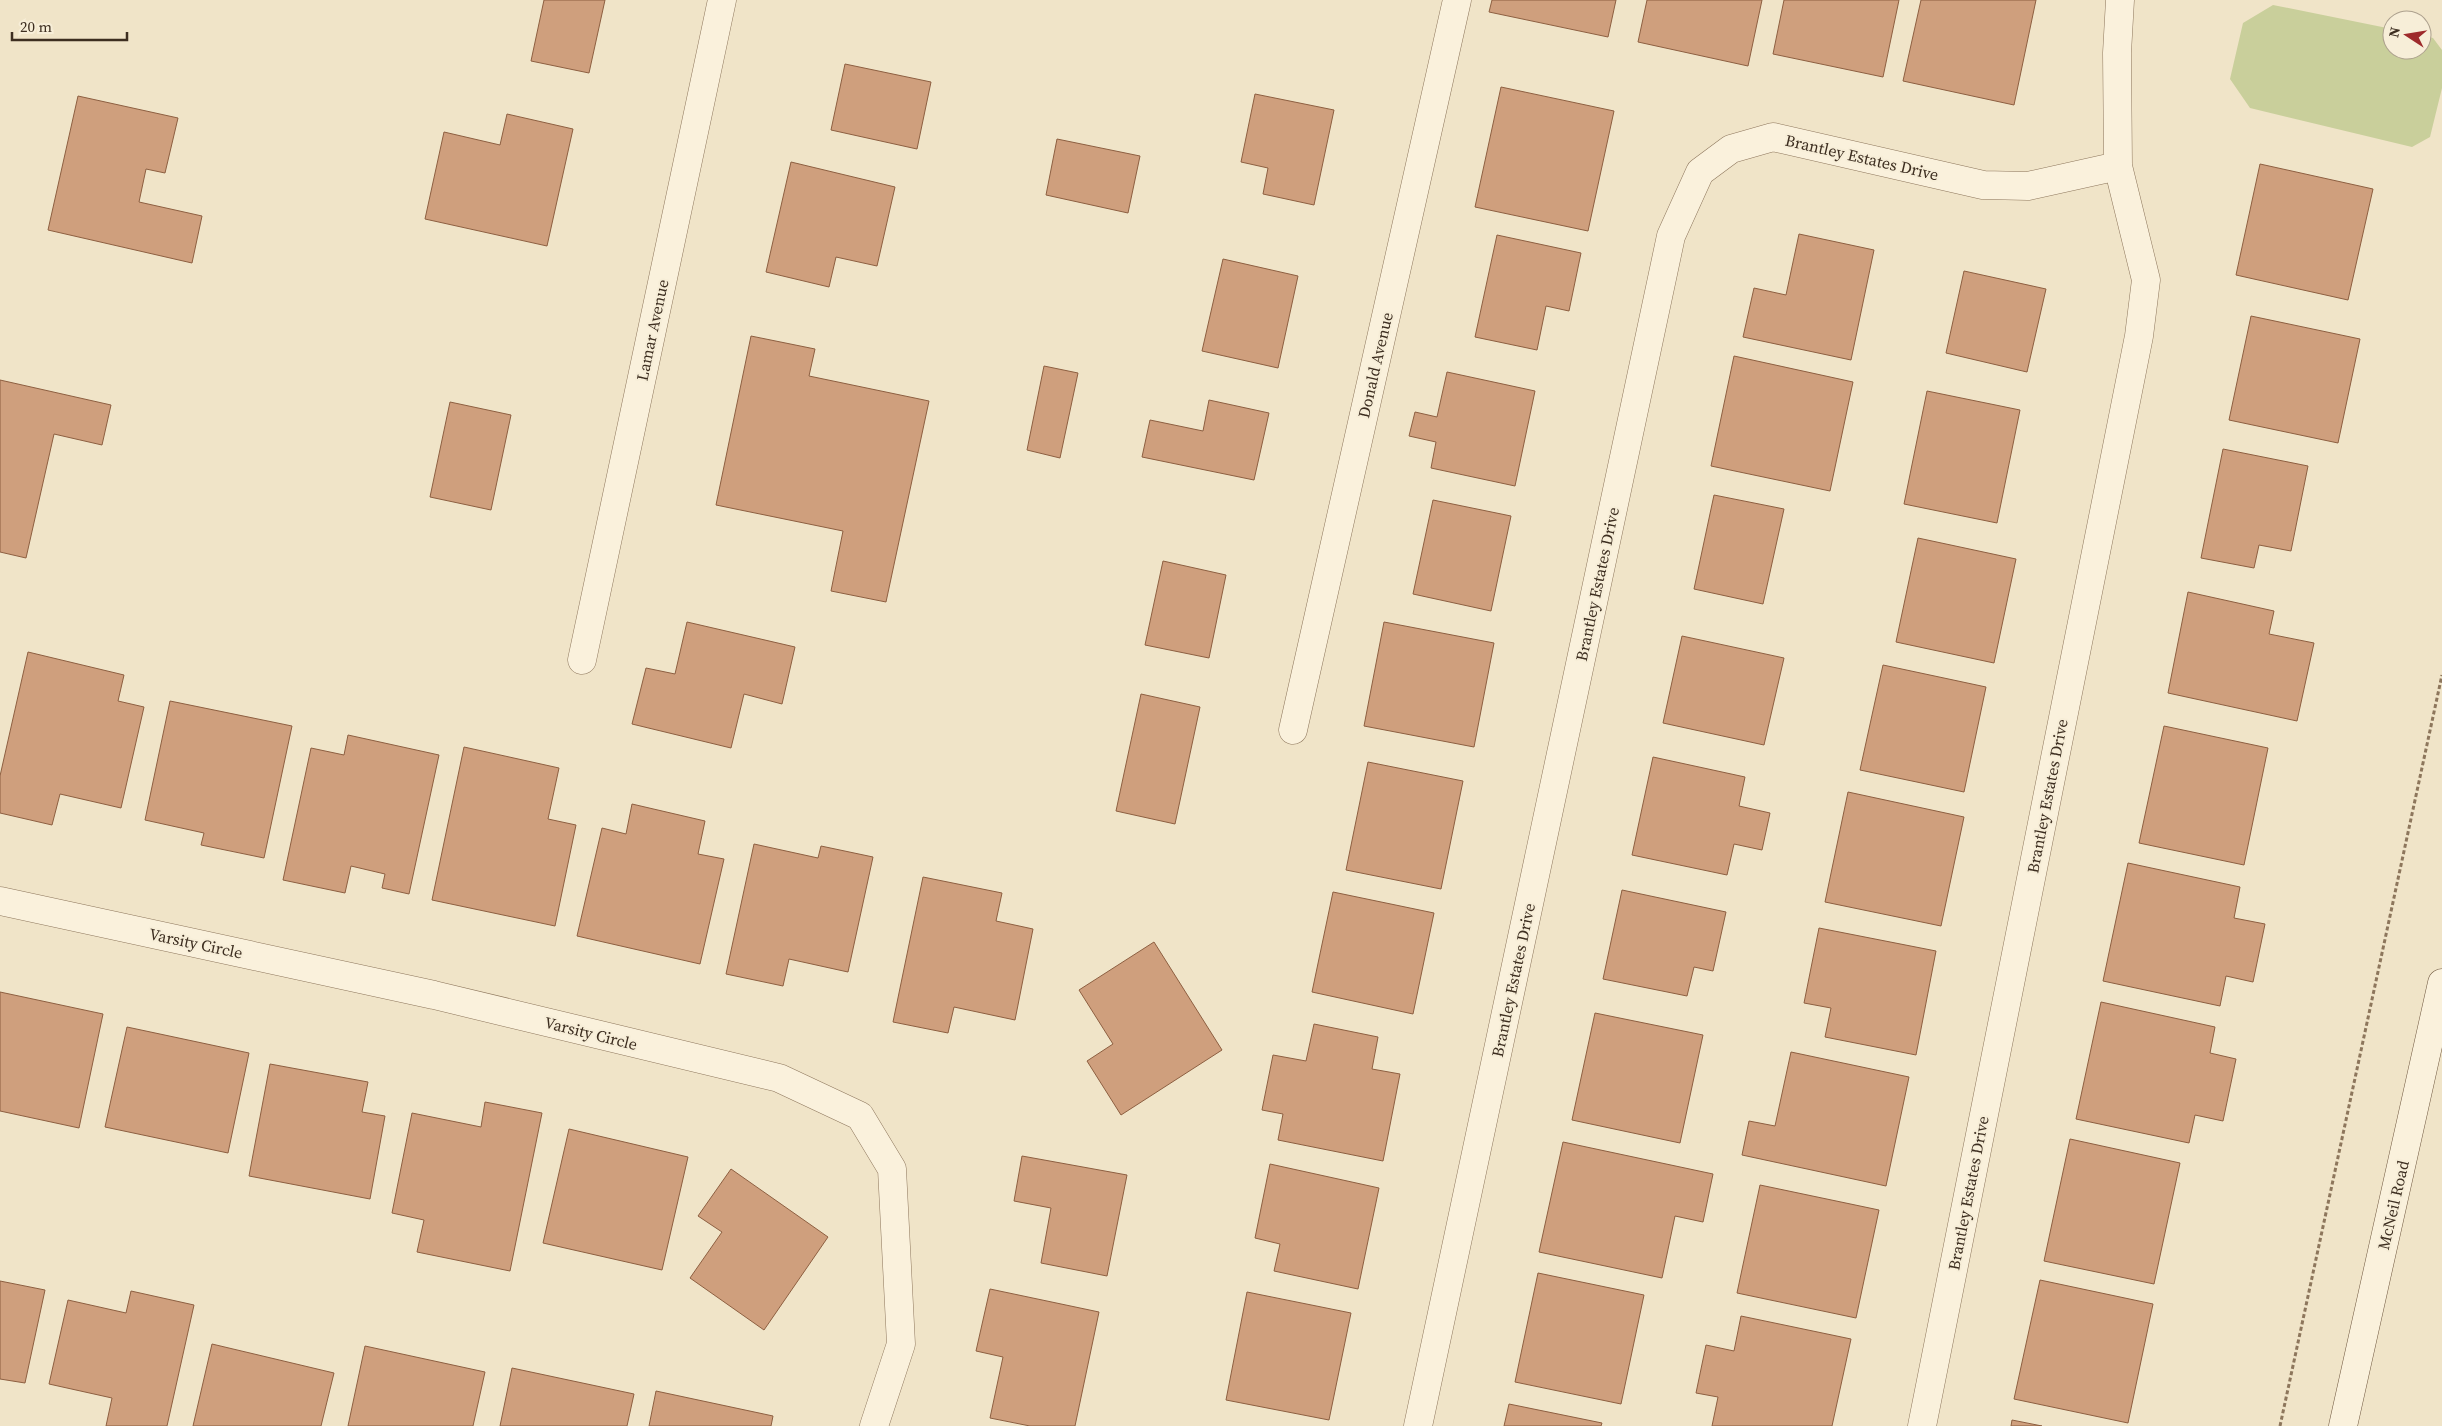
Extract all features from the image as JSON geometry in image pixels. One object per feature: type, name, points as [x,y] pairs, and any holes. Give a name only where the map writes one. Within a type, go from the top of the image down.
[{"type":"street","name":"Lamar Avenue","points":[[582,660],[722,0]]},
{"type":"street","name":"Donald Avenue","points":[[1293,730],[1457,0]]},
{"type":"street","name":"Brantley Estates Drive","points":[[1922,1426],[2139,336],[2146,280],[2118,166],[2117,53],[2120,0]]},
{"type":"street","name":"Brantley Estates Drive","points":[[1418,1426],[1670,236],[1700,172],[1731,149],[1773,137],[1983,185],[2028,186],[2118,166]]},
{"type":"street","name":"Varsity Circle","points":[[0,901],[434,995],[779,1078],[860,1116],[892,1169],[901,1344],[874,1426]]},
{"type":"street","name":"McNeil Road","points":[[2343,1426],[2442,983]]},
{"type":"path","points":[[2280,1426],[2442,675]]},
{"type":"green space","points":[[2273,5],[2382,27],[2382,60],[2432,60],[2433,38],[2442,50],[2442,88],[2430,137],[2412,147],[2250,108],[2230,79],[2243,23]]},
{"type":"building","points":[[544,0],[605,0],[589,73],[531,61]]},
{"type":"building","points":[[1492,0],[1616,0],[1608,37],[1489,12]]},
{"type":"building","points":[[1647,0],[1762,0],[1748,66],[1638,42]]},
{"type":"building","points":[[1784,0],[1899,0],[1883,77],[1773,54]]},
{"type":"building","points":[[1921,0],[2036,0],[2014,105],[1903,81]]},
{"type":"building","points":[[845,64],[931,82],[917,149],[831,130]]},
{"type":"building","points":[[1501,87],[1614,111],[1588,231],[1475,207]]},
{"type":"building","points":[[1255,94],[1334,110],[1314,205],[1263,194],[1268,168],[1241,162]]},
{"type":"building","points":[[78,96],[178,118],[165,173],[146,169],[139,202],[202,216],[192,263],[48,230]]},
{"type":"building","points":[[507,114],[573,129],[547,246],[425,219],[444,132],[500,145]]},
{"type":"building","points":[[1057,139],[1140,156],[1128,213],[1046,195]]},
{"type":"building","points":[[791,162],[895,187],[877,266],[836,257],[829,287],[766,272]]},
{"type":"building","points":[[2260,164],[2373,189],[2348,300],[2236,275]]},
{"type":"building","points":[[1799,234],[1874,250],[1851,360],[1743,337],[1754,288],[1786,295]]},
{"type":"building","points":[[1497,235],[1581,253],[1569,311],[1546,306],[1537,350],[1475,337]]},
{"type":"building","points":[[1223,259],[1298,276],[1278,368],[1202,351]]},
{"type":"building","points":[[1964,271],[2046,289],[2027,372],[1946,353]]},
{"type":"building","points":[[2251,316],[2360,339],[2338,443],[2229,420]]},
{"type":"building","points":[[751,336],[815,349],[809,376],[929,401],[886,602],[831,591],[843,531],[716,505]]},
{"type":"building","points":[[1734,356],[1853,382],[1830,491],[1711,466]]},
{"type":"building","points":[[1044,366],[1078,373],[1060,458],[1027,450]]},
{"type":"building","points":[[1447,372],[1535,391],[1515,486],[1431,468],[1436,442],[1409,436],[1415,412],[1437,417]]},
{"type":"building","points":[[0,380],[111,405],[102,445],[54,434],[26,558],[0,552]]},
{"type":"building","points":[[1927,391],[2020,410],[1997,523],[1904,504]]},
{"type":"building","points":[[1209,400],[1269,413],[1254,480],[1142,457],[1150,420],[1203,431]]},
{"type":"building","points":[[450,402],[511,415],[491,510],[430,497]]},
{"type":"building","points":[[2223,449],[2308,466],[2291,551],[2259,545],[2254,568],[2201,558]]},
{"type":"building","points":[[1714,495],[1784,509],[1763,604],[1694,589]]},
{"type":"building","points":[[1433,500],[1511,516],[1491,611],[1413,594]]},
{"type":"building","points":[[1918,538],[2016,559],[1994,663],[1896,642]]},
{"type":"building","points":[[1163,561],[1226,575],[1209,658],[1145,645]]},
{"type":"building","points":[[2188,592],[2274,611],[2269,634],[2314,643],[2297,721],[2168,693]]},
{"type":"building","points":[[687,622],[795,647],[782,704],[744,694],[731,748],[632,724],[646,668],[675,674]]},
{"type":"building","points":[[1384,622],[1494,643],[1474,747],[1364,726]]},
{"type":"building","points":[[1682,636],[1784,658],[1764,745],[1663,723]]},
{"type":"building","points":[[28,652],[124,675],[118,701],[144,707],[121,808],[60,794],[52,825],[0,813],[0,776]]},
{"type":"building","points":[[1883,665],[1986,687],[1964,792],[1860,770]]},
{"type":"building","points":[[1141,694],[1200,707],[1175,824],[1116,811]]},
{"type":"building","points":[[170,701],[292,726],[264,858],[201,845],[204,833],[145,820]]},
{"type":"building","points":[[2164,726],[2268,748],[2244,865],[2139,843]]},
{"type":"building","points":[[348,735],[439,755],[409,894],[382,888],[385,874],[351,866],[345,893],[283,880],[311,748],[344,755]]},
{"type":"building","points":[[464,747],[559,768],[548,819],[576,825],[555,926],[432,900]]},
{"type":"building","points":[[1653,757],[1745,777],[1739,806],[1770,813],[1762,850],[1734,844],[1727,875],[1632,855]]},
{"type":"building","points":[[1368,762],[1463,781],[1441,889],[1346,870]]},
{"type":"building","points":[[1848,792],[1964,817],[1941,926],[1825,902]]},
{"type":"building","points":[[632,804],[705,821],[698,854],[724,859],[700,964],[577,936],[602,828],[626,834]]},
{"type":"building","points":[[754,844],[818,858],[821,846],[873,857],[848,972],[789,959],[783,986],[726,974]]},
{"type":"building","points":[[2128,863],[2240,887],[2234,918],[2265,924],[2253,982],[2226,976],[2220,1006],[2103,981]]},
{"type":"building","points":[[923,877],[1002,893],[996,921],[1033,929],[1015,1020],[954,1007],[948,1033],[893,1022]]},
{"type":"building","points":[[1622,890],[1726,912],[1713,971],[1694,967],[1687,996],[1603,979]]},
{"type":"building","points":[[1333,892],[1434,913],[1413,1014],[1312,992]]},
{"type":"building","points":[[1819,928],[1936,951],[1916,1055],[1825,1037],[1831,1008],[1804,1003]]},
{"type":"building","points":[[1154,942],[1222,1050],[1121,1115],[1087,1061],[1113,1044],[1079,990]]},
{"type":"building","points":[[0,992],[103,1014],[79,1128],[0,1111]]},
{"type":"building","points":[[2101,1002],[2215,1027],[2210,1053],[2236,1059],[2223,1121],[2195,1115],[2189,1143],[2076,1119]]},
{"type":"building","points":[[1595,1013],[1703,1035],[1680,1143],[1572,1120]]},
{"type":"building","points":[[1314,1024],[1378,1037],[1372,1069],[1400,1074],[1383,1161],[1278,1140],[1283,1114],[1262,1110],[1273,1055],[1306,1061]]},
{"type":"building","points":[[127,1027],[249,1053],[228,1153],[105,1127]]},
{"type":"building","points":[[1791,1052],[1909,1077],[1886,1186],[1742,1155],[1749,1121],[1775,1126]]},
{"type":"building","points":[[270,1064],[368,1082],[362,1112],[385,1116],[370,1199],[249,1176]]},
{"type":"building","points":[[485,1102],[542,1113],[510,1271],[417,1252],[424,1220],[392,1213],[412,1113],[481,1127]]},
{"type":"building","points":[[569,1129],[688,1157],[662,1270],[543,1243]]},
{"type":"building","points":[[2070,1139],[2180,1163],[2154,1284],[2044,1261]]},
{"type":"building","points":[[1563,1142],[1713,1174],[1703,1222],[1675,1216],[1662,1278],[1539,1252]]},
{"type":"building","points":[[1022,1156],[1127,1175],[1107,1276],[1041,1263],[1051,1208],[1014,1201]]},
{"type":"building","points":[[1270,1164],[1379,1188],[1358,1289],[1274,1271],[1280,1244],[1255,1238]]},
{"type":"building","points":[[731,1169],[828,1237],[764,1330],[690,1278],[722,1232],[698,1216]]},
{"type":"building","points":[[1760,1185],[1879,1210],[1856,1318],[1737,1293]]},
{"type":"building","points":[[1538,1273],[1644,1295],[1621,1404],[1515,1382]]},
{"type":"building","points":[[2040,1280],[2153,1304],[2128,1423],[2014,1399]]},
{"type":"building","points":[[0,1281],[45,1290],[25,1383],[0,1379]]},
{"type":"building","points":[[990,1289],[1099,1312],[1075,1426],[1030,1426],[990,1418],[1003,1357],[976,1351]]},
{"type":"building","points":[[131,1291],[194,1305],[167,1426],[106,1426],[112,1398],[49,1384],[68,1300],[126,1313]]},
{"type":"building","points":[[1247,1292],[1351,1313],[1329,1420],[1226,1400]]},
{"type":"building","points":[[1741,1316],[1851,1339],[1832,1426],[1712,1426],[1718,1397],[1696,1393],[1706,1345],[1734,1351]]},
{"type":"building","points":[[212,1344],[334,1373],[321,1426],[193,1426]]},
{"type":"building","points":[[365,1346],[485,1372],[473,1426],[348,1426]]},
{"type":"building","points":[[512,1368],[634,1394],[627,1426],[500,1426]]},
{"type":"building","points":[[656,1391],[773,1416],[771,1426],[649,1426]]},
{"type":"building","points":[[1509,1404],[1602,1423],[1601,1426],[1504,1426]]},
{"type":"building","points":[[2012,1420],[2042,1426],[2011,1426]]}]
